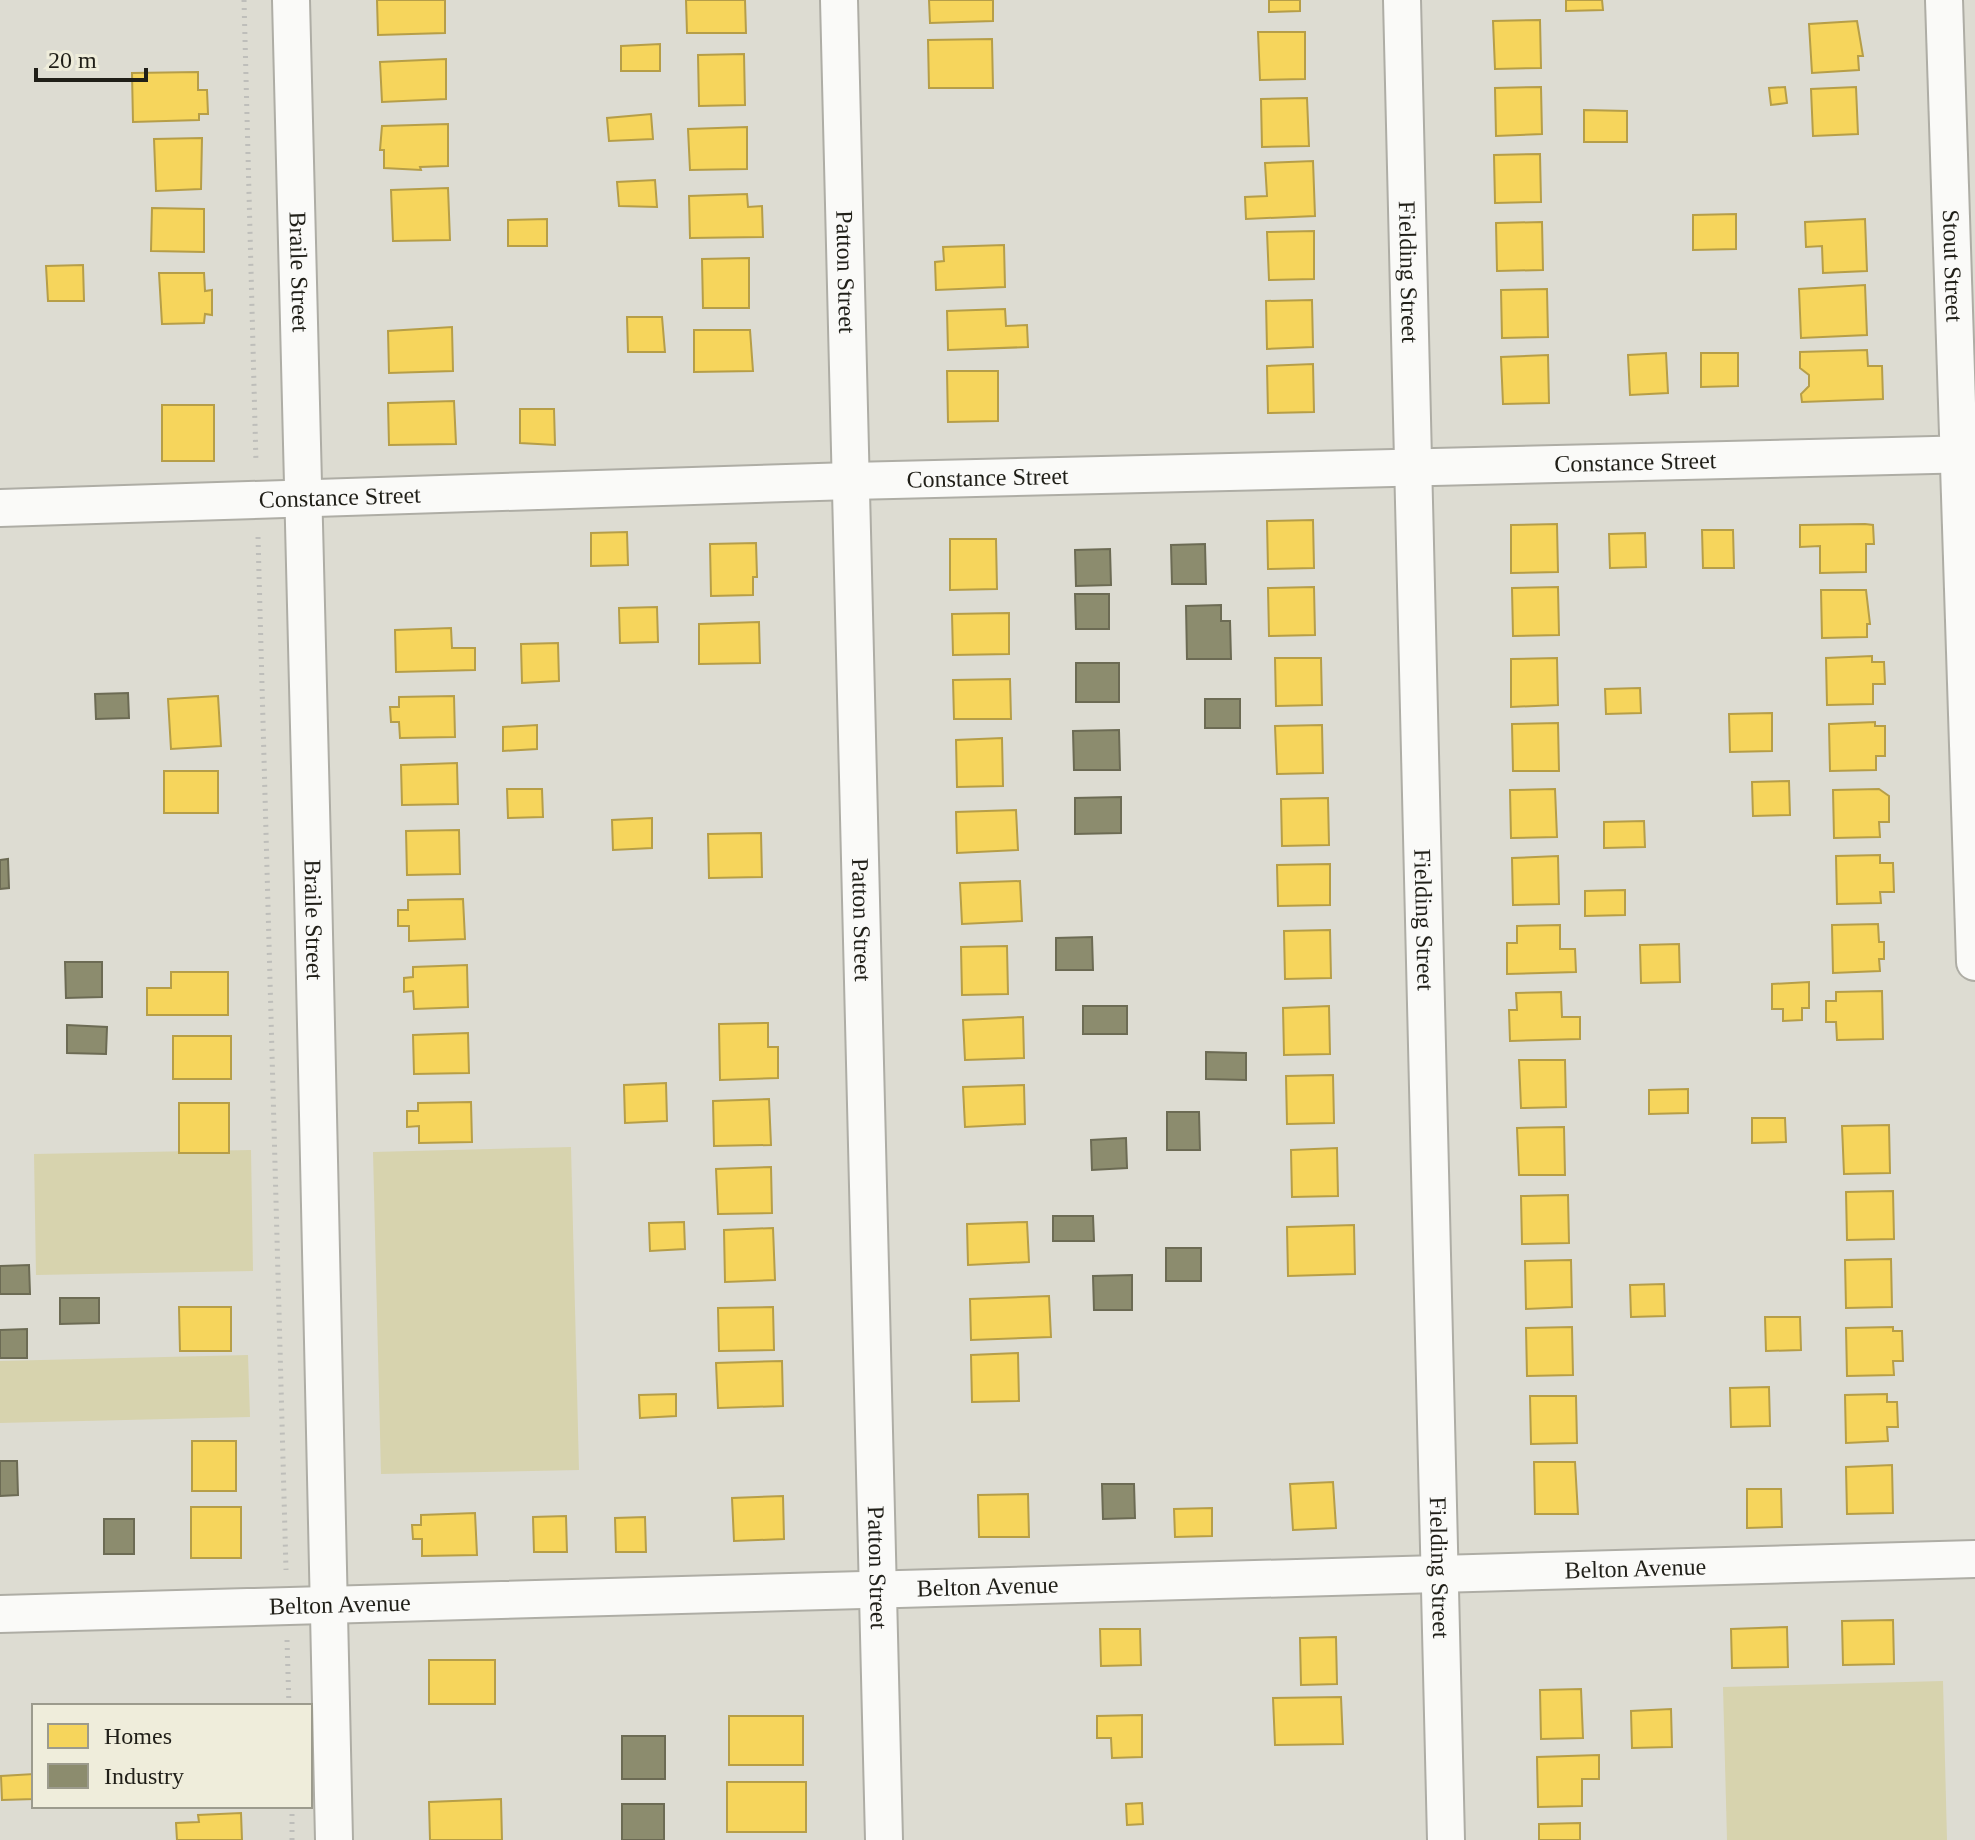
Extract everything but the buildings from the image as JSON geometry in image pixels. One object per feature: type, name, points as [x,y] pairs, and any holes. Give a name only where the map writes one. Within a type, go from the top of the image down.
[{"type":"street","name":"Braile Street","points":[[291,0],[307,498],[334,1840]]},
{"type":"street","name":"Patton Street","points":[[839,0],[884,1840]]},
{"type":"street","name":"Fielding Street","points":[[1402,0],[1435,1502],[1441,1574],[1446,1840]]},
{"type":"street","name":"Stout Street","points":[[1944,0],[1967,454],[1975,962]]},
{"type":"street","name":"Constance Street","points":[[0,508],[851,481],[1967,454]]},
{"type":"street","name":"Belton Avenue","points":[[0,1614],[1975,1559]]},
{"type":"path","points":[[244,0],[289,1704]]},
{"type":"path","points":[[292,1808],[292,1840]]},
{"type":"shaded area","points":[[571,1147],[579,1470],[381,1474],[373,1152]]},
{"type":"shaded area","points":[[251,1150],[253,1271],[36,1275],[34,1154]]},
{"type":"shaded area","points":[[248,1355],[250,1417],[0,1423],[0,1361]]},
{"type":"shaded area","points":[[1943,1681],[1947,1840],[1727,1840],[1723,1687]]}]
